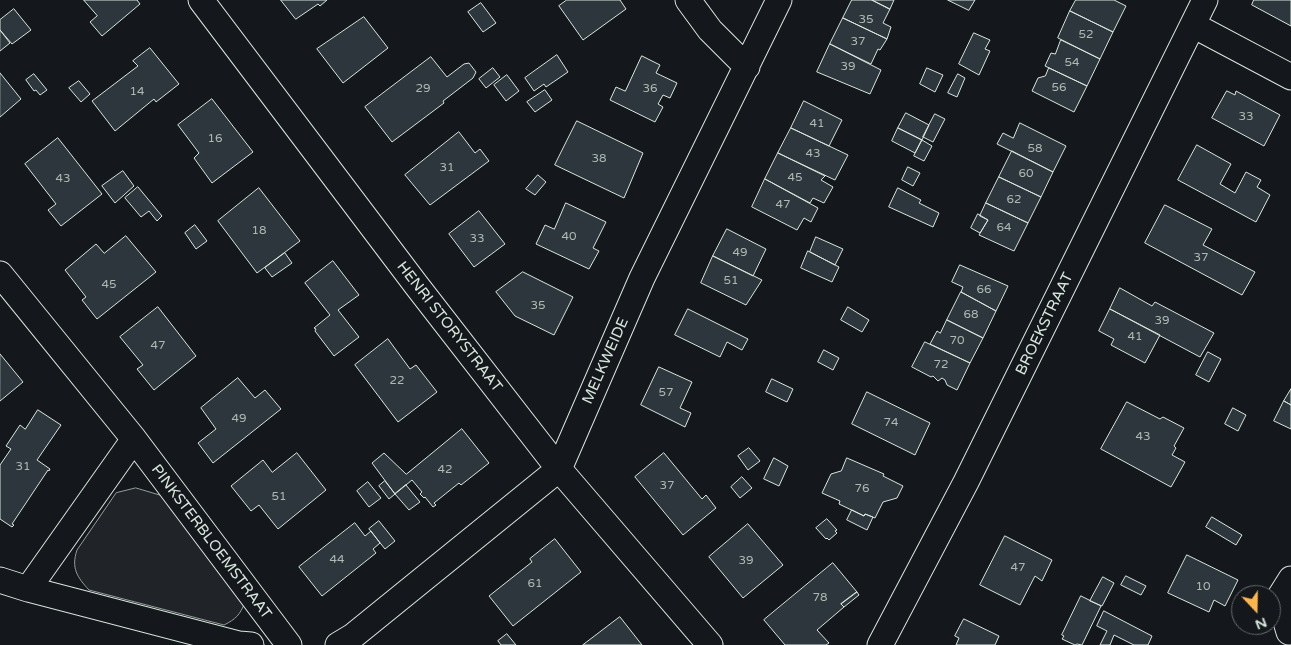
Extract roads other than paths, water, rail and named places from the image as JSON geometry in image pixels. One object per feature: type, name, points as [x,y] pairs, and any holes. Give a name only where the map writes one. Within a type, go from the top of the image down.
[{"type":"street","name":"HENRI STORYSTRAAT","points":[[201,0],[417,286],[559,469],[710,645]]},
{"type":"street","points":[[688,0],[710,30],[747,67]]},
{"type":"street","name":"MELKWEIDE","points":[[338,645],[353,636],[559,469],[642,278],[779,0]]},
{"type":"street","name":"BROEKSTRAAT","points":[[880,645],[966,482],[1205,0]]},
{"type":"street","points":[[1193,25],[1291,77]]},
{"type":"street","name":"PINKSTERBLOEMSTRAAT","points":[[0,274],[134,439],[289,645]]},
{"type":"street","points":[[28,589],[134,439]]},
{"type":"street","points":[[0,580],[238,644],[251,645]]},
{"type":"street","points":[[1288,636],[1279,598],[1291,580]]}]
